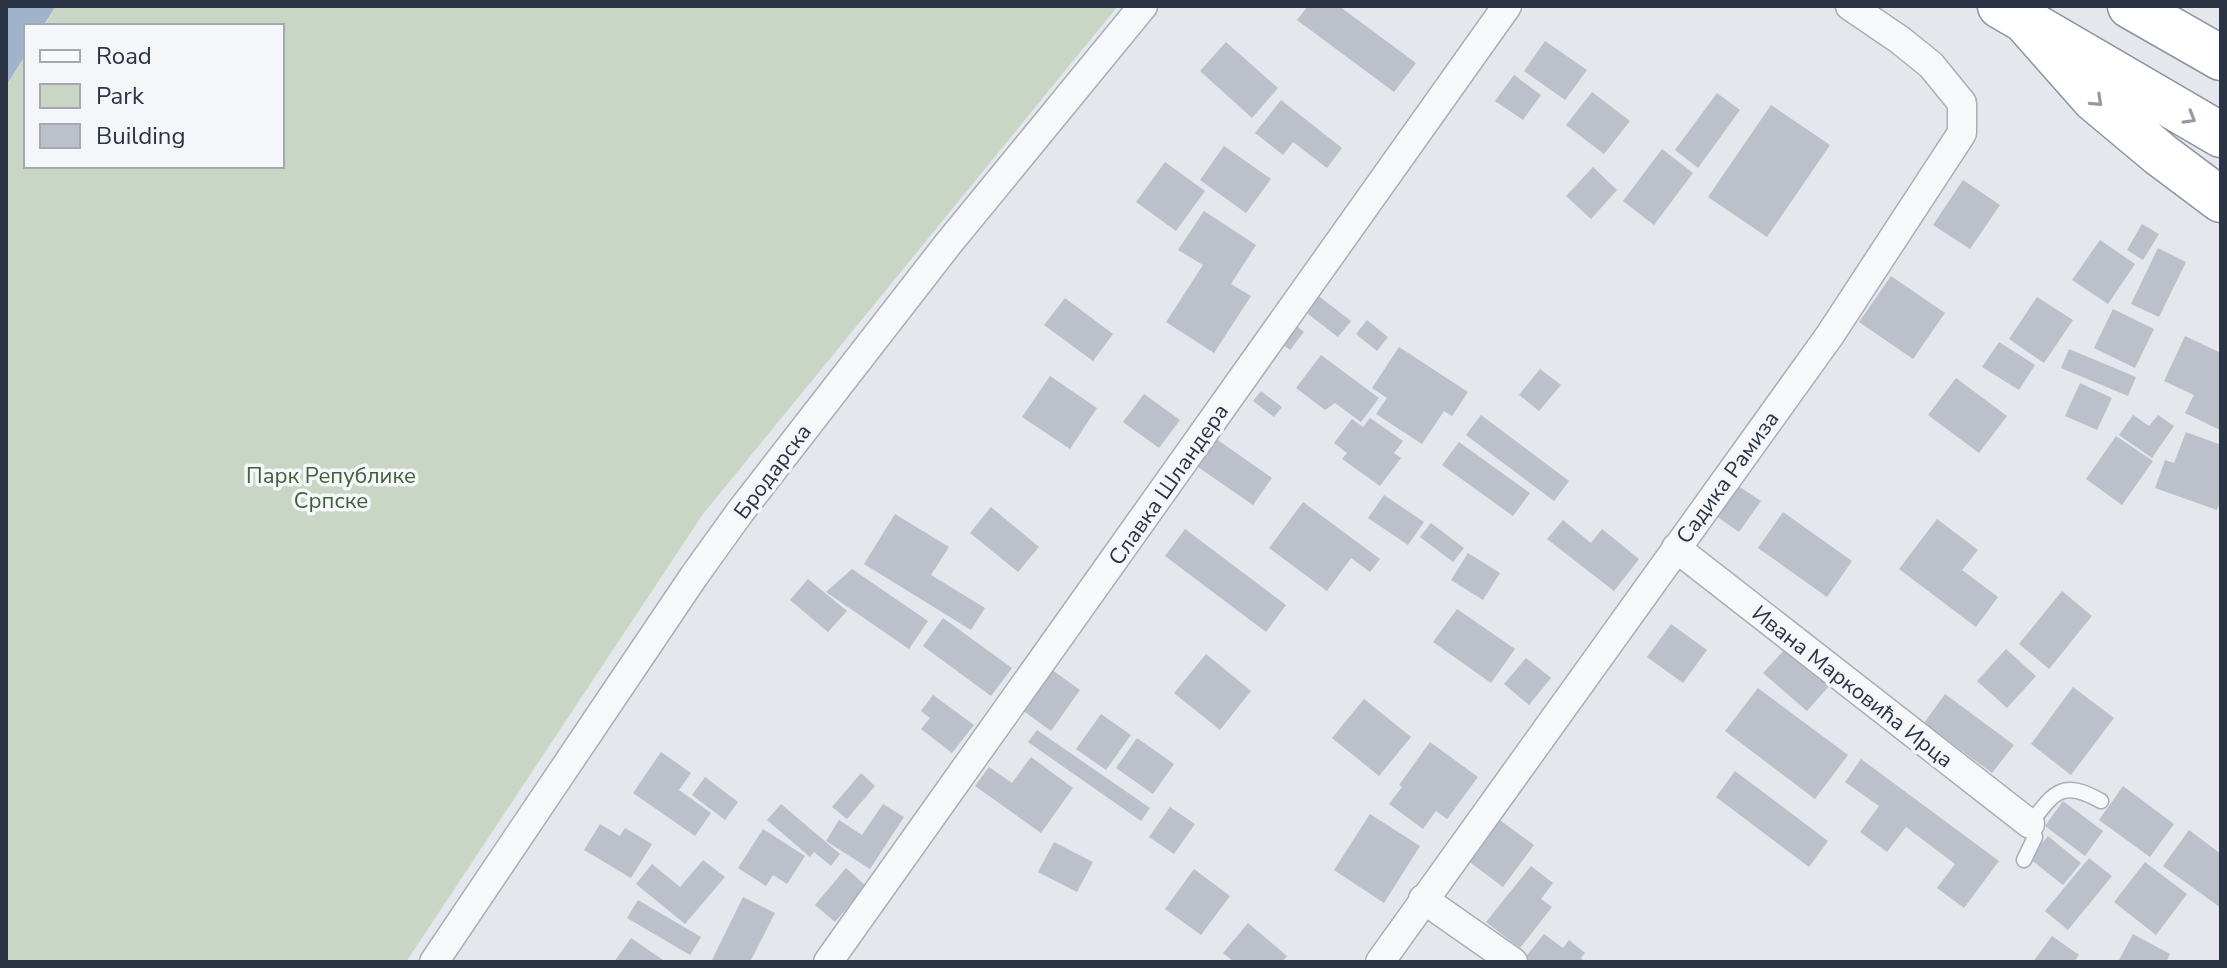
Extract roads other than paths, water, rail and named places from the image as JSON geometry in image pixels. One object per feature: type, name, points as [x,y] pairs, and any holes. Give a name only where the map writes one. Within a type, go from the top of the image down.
[{"type":"highway","points":[[2130,6],[2221,58]]},
{"type":"highway","points":[[2013,14],[2221,135]]},
{"type":"highway","points":[[2013,14],[2094,99],[2221,200]]},
{"type":"street","name":"Бродарска","points":[[434,962],[740,512],[948,244],[1143,6]]},
{"type":"street","name":"Славка Шландера","points":[[828,962],[1507,6]]},
{"type":"street","name":"Садика Рамиза","points":[[1380,962],[1830,335],[1962,133],[1962,103],[1931,65],[1850,6]]},
{"type":"street","name":"Ивана Марковића Ирца","points":[[1676,548],[2030,824]]},
{"type":"street","points":[[1423,899],[1513,962]]},
{"type":"lane","points":[[2024,860],[2035,837],[2030,824],[2047,800],[2061,789],[2080,789],[2101,801]]},
{"type":"water","points":[[6,6],[56,6],[44,24],[24,24],[24,57],[6,86]]},
{"type":"park label","name":"Парк Републике Српске","points":[[331,488]]}]
